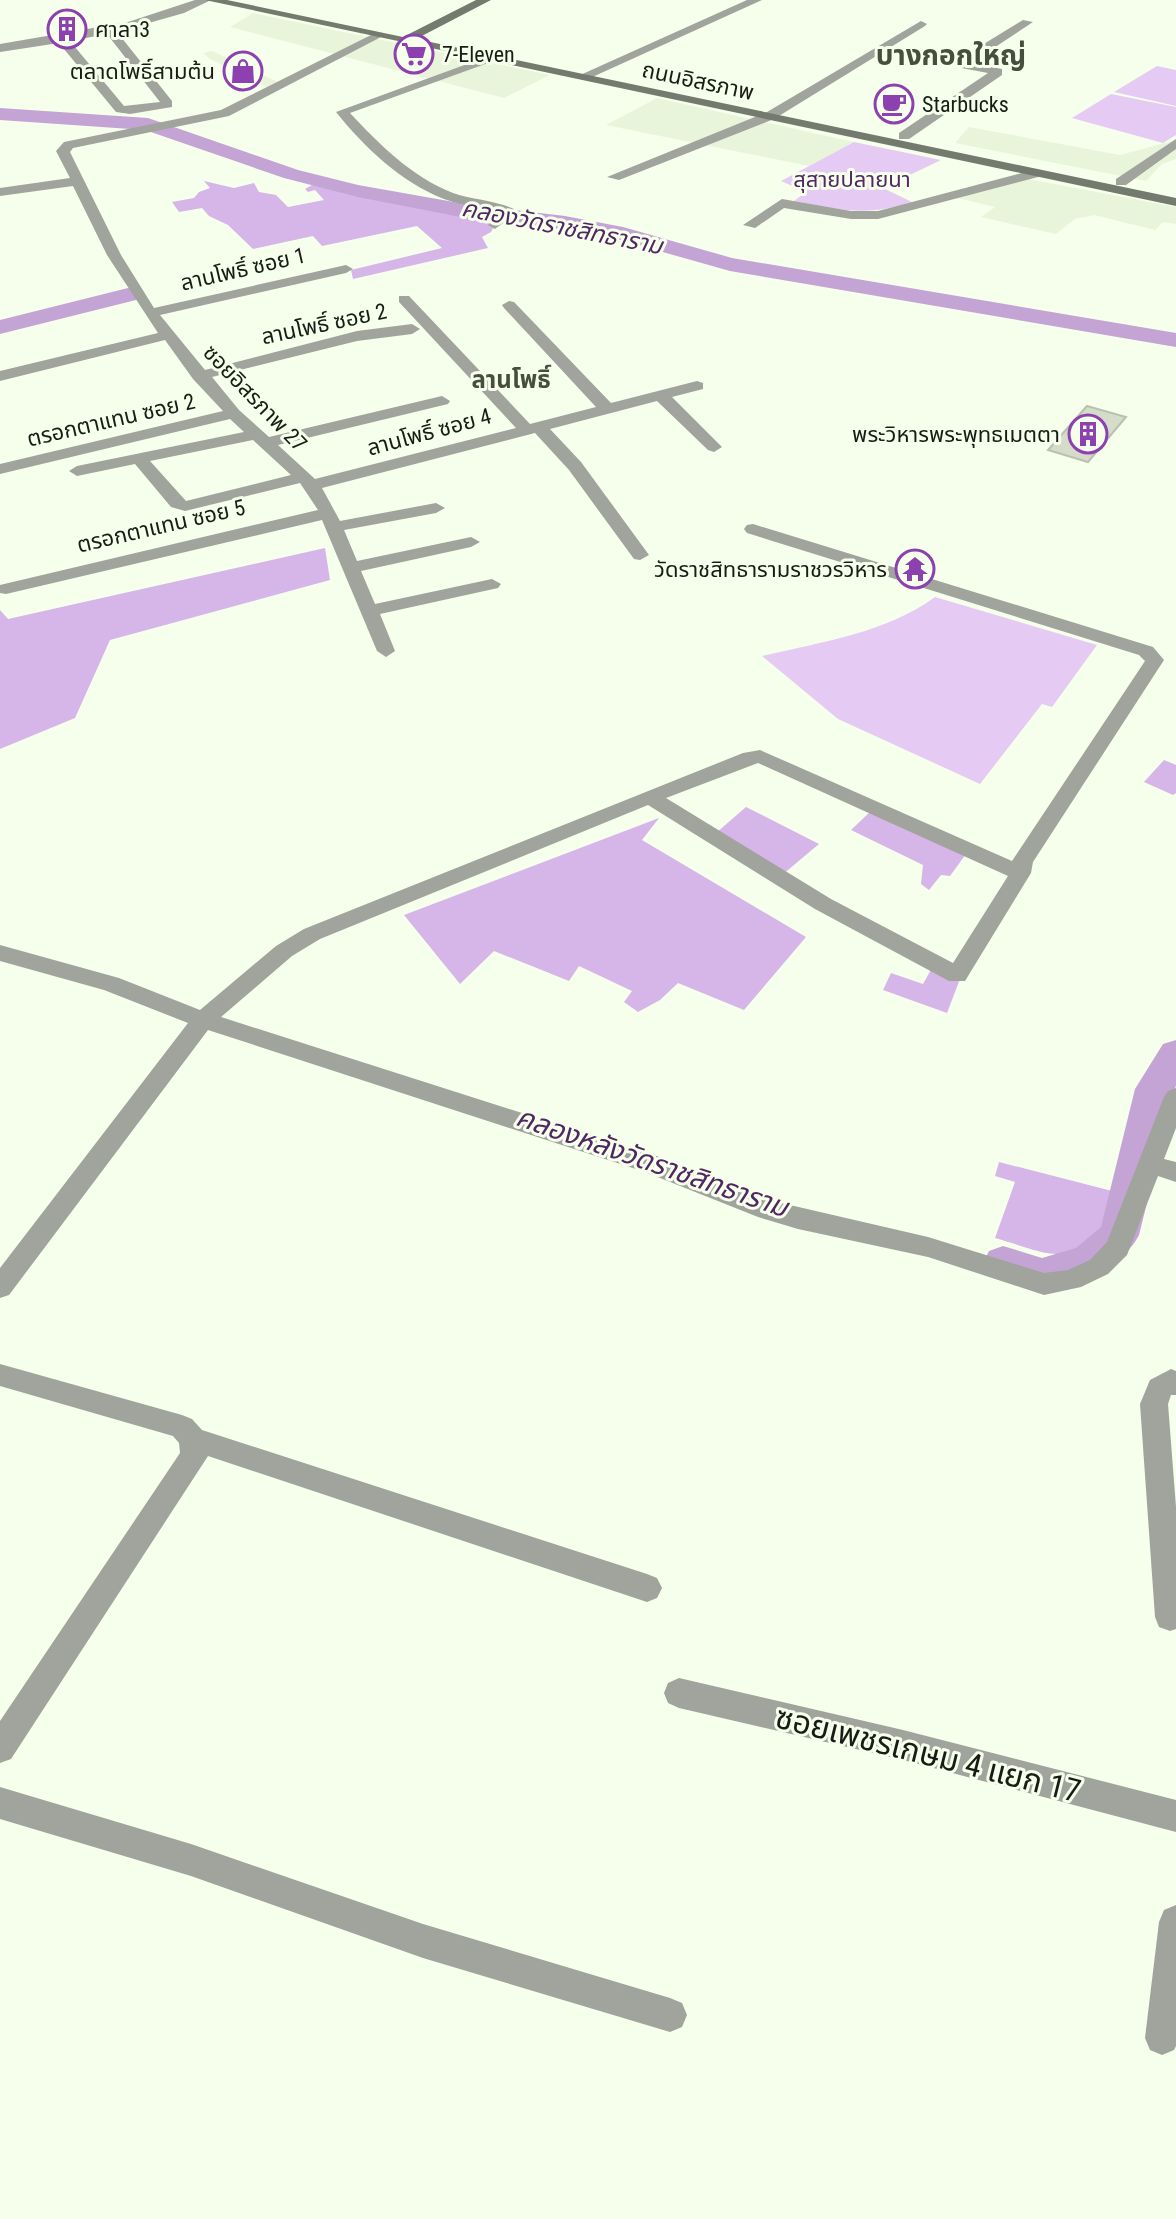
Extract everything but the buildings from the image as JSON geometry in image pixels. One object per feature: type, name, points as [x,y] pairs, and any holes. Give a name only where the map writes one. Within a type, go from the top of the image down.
[{"type":"main road","name":"ถนนอิสรภาพ","points":[[208,0],[377,36],[409,38],[493,59],[588,74],[1176,202]]},
{"type":"main road","points":[[240,0],[588,74]]},
{"type":"main road","points":[[409,38],[485,0]]},
{"type":"main road","points":[[771,114],[904,136],[1176,193]]},
{"type":"street","points":[[0,48],[161,19],[208,0]]},
{"type":"street","points":[[588,74],[756,0]]},
{"type":"street","points":[[904,136],[998,72],[960,64],[1027,22]]},
{"type":"street","points":[[614,177],[771,114],[921,24]]},
{"type":"street","points":[[62,38],[120,109],[168,104],[110,30]]},
{"type":"street","name":"ซอยอิสรภาพ 27","points":[[377,36],[239,107],[63,148],[114,255],[150,313],[199,376],[233,413],[307,481],[331,520],[386,651]]},
{"type":"street","points":[[108,49],[122,47]]},
{"type":"street","points":[[78,54],[93,52]]},
{"type":"street","points":[[493,59],[342,112],[394,162],[430,188],[506,212],[495,225]]},
{"type":"street","points":[[1121,182],[1176,143]]},
{"type":"street","points":[[750,225],[782,203],[851,215],[878,215],[1037,173]]},
{"type":"street","points":[[0,192],[78,181]]},
{"type":"street","name":"ลานโพธิ์ ซอย 1","points":[[150,313],[346,269]]},
{"type":"street","points":[[404,299],[532,428],[575,466],[640,555]]},
{"type":"street","points":[[509,305],[607,409]]},
{"type":"street","name":"ลานโพธิ์ ซอย 2","points":[[199,376],[357,336],[412,329]]},
{"type":"street","points":[[0,376],[167,335]]},
{"type":"street","name":"ลานโพธิ์ ซอย 4","points":[[139,458],[177,503],[185,506],[307,481],[697,386]]},
{"type":"street","points":[[661,396],[714,447]]},
{"type":"street","points":[[77,471],[261,439],[442,401]]},
{"type":"street","name":"ตรอกตาแทน ซอย 2","points":[[0,469],[233,413]]},
{"type":"street","name":"ตรอกตาแทน ซอย 5","points":[[6,589],[331,520],[436,508]]},
{"type":"street","points":[[649,797],[823,904],[957,975],[1020,873],[1022,862],[1155,660],[1146,651],[753,529]]},
{"type":"street","points":[[351,568],[471,542]]},
{"type":"street","points":[[370,611],[492,584]]},
{"type":"street","points":[[0,1287],[205,1018],[284,951],[312,934],[649,797],[750,757],[760,756],[1020,873]]},
{"type":"street","points":[[0,953],[111,984],[205,1018],[654,1165],[758,1207],[798,1219],[928,1247],[1044,1284],[1072,1280],[1099,1267],[1118,1248],[1176,1097]]},
{"type":"street","points":[[1150,1164],[1176,1172]]},
{"type":"street","points":[[0,1375],[182,1427],[193,1439],[647,1588]]},
{"type":"street","points":[[1170,1617],[1154,1404],[1160,1388],[1171,1381],[1176,1383]]},
{"type":"street","points":[[0,1748],[194,1455],[193,1439]]},
{"type":"street","name":"ซอยเพชรเกษม 4 แยก 17","points":[[679,1693],[916,1748],[1176,1816]]},
{"type":"street","points":[[0,1803],[191,1860],[423,1941],[670,2015]]},
{"type":"street","points":[[1162,2038],[1176,1922]]},
{"type":"shaded area","points":[[253,13],[550,75],[504,98],[230,27]]},
{"type":"shaded area","name":"ตลาดโพธิ์สามต้น","points":[[212,51],[278,82],[266,87],[203,53]]},
{"type":"shaded area","points":[[657,98],[854,142],[809,166],[606,125]]},
{"type":"shaded area","points":[[969,127],[1120,155],[1176,140],[1176,159],[1162,164],[1146,181],[955,143]]},
{"type":"shaded area","points":[[1028,179],[1176,207],[1176,224],[1163,222],[1155,230],[1094,215],[1075,219],[1056,234],[981,217],[995,207],[957,198]]},
{"type":"shaded area","points":[[204,181],[234,188],[254,183],[259,192],[276,195],[288,207],[324,200],[315,190],[308,192],[305,189],[314,184],[472,216],[471,219],[495,225],[491,232],[482,237],[488,248],[353,279],[351,270],[442,248],[417,226],[322,246],[313,236],[253,249],[228,225],[209,216],[202,208],[179,212],[172,202],[194,198],[199,192],[210,188]]},
{"type":"shaded area","points":[[325,548],[330,580],[110,640],[75,718],[0,749],[0,610],[8,619]]},
{"type":"shaded area","points":[[1164,760],[1176,765],[1176,793],[1173,795],[1144,782]]},
{"type":"shaded area","points":[[746,807],[819,844],[782,875],[716,833]]},
{"type":"shaded area","points":[[871,811],[966,854],[950,876],[941,875],[929,890],[921,884],[923,865],[851,830]]},
{"type":"shaded area","points":[[659,818],[642,840],[806,937],[744,1010],[678,983],[660,1000],[638,1012],[624,1002],[632,991],[579,966],[569,981],[494,951],[460,984],[404,915]]},
{"type":"shaded area","points":[[932,968],[960,979],[947,1013],[883,990],[891,973],[923,984]]},
{"type":"shaded area","points":[[999,1162],[1112,1191],[1113,1221],[1083,1246],[1058,1254],[995,1238],[1015,1182],[995,1176]]},
{"type":"green space","points":[[1157,66],[1176,70],[1176,106],[1114,92]]},
{"type":"green space","points":[[1111,94],[1176,107],[1176,135],[1163,143],[1072,118]]},
{"type":"green space","name":"สุสายปลายนา","points":[[854,142],[941,160],[883,188],[912,202],[895,207],[866,211],[794,201],[806,192],[781,181]]},
{"type":"green space","points":[[935,597],[1097,645],[1052,707],[1042,704],[980,784],[838,719],[762,656],[874,628]]},
{"type":"waterway","name":"คลองวัดราชสิทธาราม","points":[[0,114],[148,124],[291,174],[358,191],[471,212],[565,223],[623,234],[730,264],[1176,340]]},
{"type":"waterway","points":[[0,327],[128,295]]},
{"type":"waterway","name":"คลองหลังวัดราชสิทธาราม","points":[[1003,1263],[1042,1275],[1089,1261],[1119,1235],[1154,1089],[1176,1054]]},
{"type":"place","name":"ศาลา3","points":[[67,29]]},
{"type":"place","name":"7-Eleven","points":[[414,54]]},
{"type":"place","name":"ตลาดโพธิ์สามต้น","points":[[243,71]]},
{"type":"place","name":"Starbucks","points":[[894,104]]},
{"type":"place","name":"พระวิหารพระพุทธเมตตา","points":[[1088,434]]},
{"type":"place","name":"วัดราชสิทธารามราชวรวิหาร","points":[[915,569]]},
{"type":"district","name":"บางกอกใหญ่","points":[[951,55]]},
{"type":"district","name":"ลานโพธิ์","points":[[511,380]]}]
